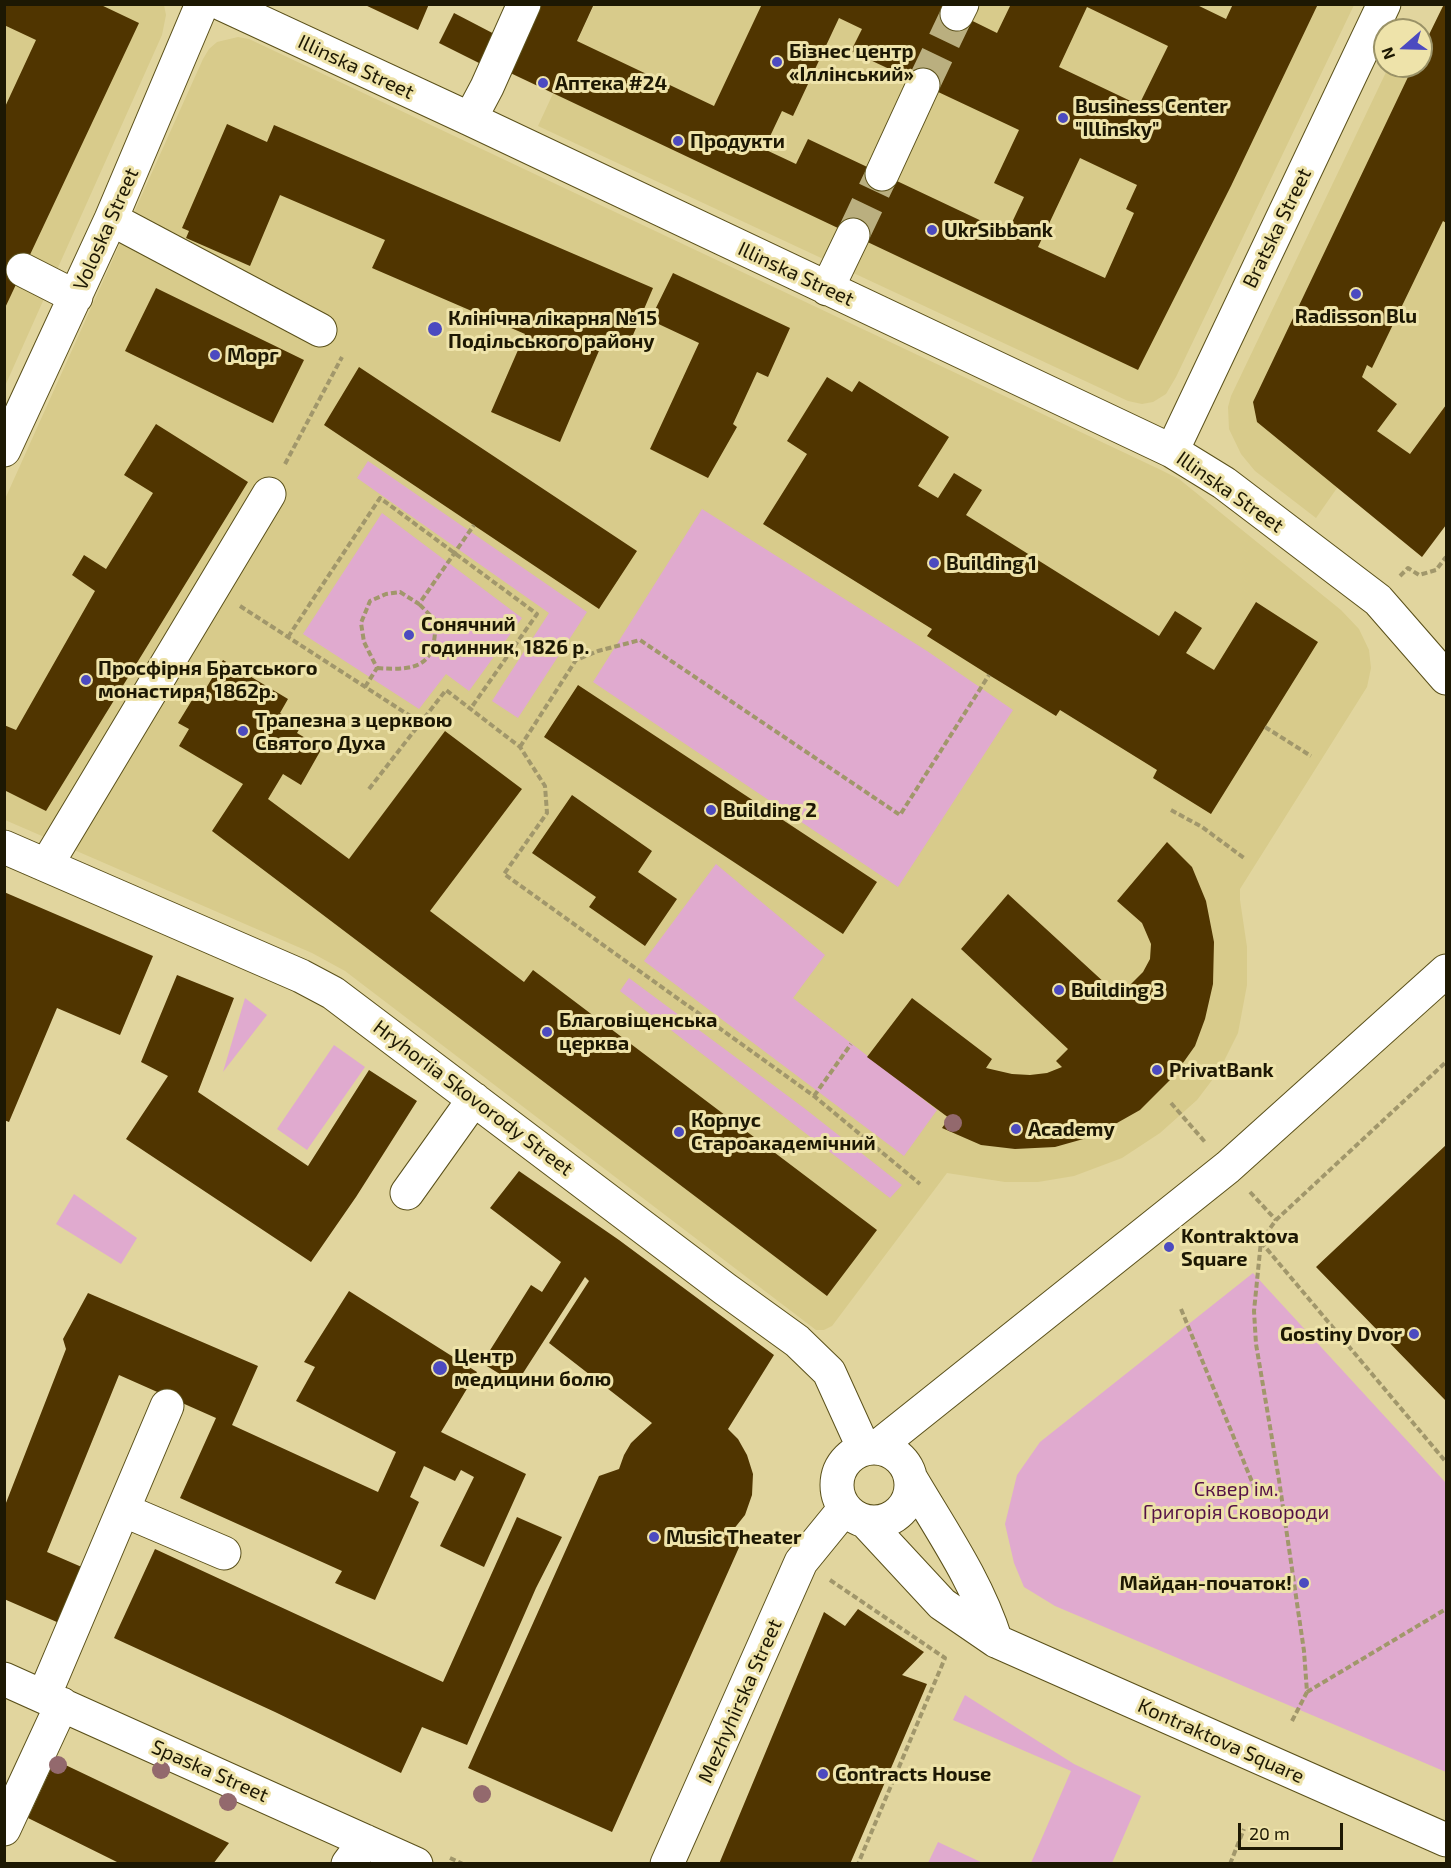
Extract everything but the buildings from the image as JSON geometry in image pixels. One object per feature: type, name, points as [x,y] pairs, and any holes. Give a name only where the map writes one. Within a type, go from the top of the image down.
[{"type":"street","name":"Voloska Street","points":[[4,450],[111,219],[202,4]]},
{"type":"street","name":"Illinska Street","points":[[222,4],[1172,451],[1224,483],[1378,600],[1446,678]]},
{"type":"street","points":[[470,119],[525,4]]},
{"type":"street","name":"Bratska Street","points":[[1172,451],[1384,4]]},
{"type":"street","points":[[882,174],[923,85]]},
{"type":"street","points":[[111,219],[320,330]]},
{"type":"street","points":[[827,289],[853,235]]},
{"type":"street","points":[[23,270],[76,297]]},
{"type":"street","points":[[47,864],[269,494]]},
{"type":"street","name":"Hryhoriia Skovorody Street","points":[[5,849],[47,864],[301,976],[333,993],[733,1296],[797,1341],[829,1372],[870,1449]]},
{"type":"street","points":[[910,1477],[907,1502],[889,1519],[877,1522],[855,1514],[839,1497],[838,1473],[853,1454],[870,1449],[1228,1167],[1446,971]]},
{"type":"street","points":[[407,1193],[474,1099]]},
{"type":"street","points":[[4,1829],[123,1510],[167,1407]]},
{"type":"street","points":[[870,1449],[887,1451],[898,1457],[905,1466],[956,1552],[989,1618],[996,1641]]},
{"type":"street","points":[[123,1510],[224,1553]]},
{"type":"street","name":"Mezhyhirska Street","points":[[667,1863],[801,1562],[818,1541],[855,1514]]},
{"type":"street","name":"Kontraktova Square","points":[[855,1514],[942,1604],[996,1641],[1446,1840]]},
{"type":"street","name":"Spaska Street","points":[[4,1678],[53,1700],[356,1852],[416,1863]]},
{"type":"path","points":[[269,494],[349,344],[320,330]]},
{"type":"path","points":[[288,637],[380,498],[537,614],[471,708]]},
{"type":"path","points":[[419,604],[474,525]]},
{"type":"path","points":[[212,588],[421,723]]},
{"type":"path","points":[[400,592],[419,604],[435,620],[436,639],[432,653],[421,664],[400,670],[377,668],[364,642],[361,622],[370,601],[386,594],[400,592]]},
{"type":"path","points":[[520,747],[576,660],[598,651],[640,640],[900,815],[989,675]]},
{"type":"path","points":[[365,687],[377,668]]},
{"type":"path","points":[[369,789],[446,690],[520,747],[545,786],[547,813],[504,874],[814,1096],[920,1185]]},
{"type":"path","points":[[1265,727],[1311,756]]},
{"type":"path","points":[[1171,810],[1202,827],[1244,858]]},
{"type":"path","points":[[814,1096],[851,1044]]},
{"type":"path","points":[[1292,1721],[1307,1692],[1304,1652],[1279,1480],[1256,1344],[1254,1311],[1261,1241],[1276,1220],[1446,1062]]},
{"type":"path","points":[[1261,1241],[1446,1462]]},
{"type":"path","points":[[1181,1309],[1255,1489]]},
{"type":"path","points":[[823,1575],[945,1658],[858,1863]]},
{"type":"path","points":[[1307,1692],[1446,1609]]},
{"type":"path","points":[[1230,1863],[1244,1829]]},
{"type":"shaded area","points":[[5,5],[164,5],[166,15],[162,35],[5,386]]},
{"type":"shaded area","points":[[594,5],[1354,5],[1176,377],[1166,394],[1153,402],[1142,404],[1128,401],[538,126]]},
{"type":"shaded area","points":[[238,37],[249,39],[1179,479],[1341,610],[1359,629],[1369,650],[1371,668],[1367,687],[1240,889],[1247,947],[1247,985],[1238,1033],[1219,1071],[1197,1100],[1160,1133],[1122,1158],[1074,1176],[1038,1182],[1005,1182],[947,1173],[832,1326],[824,1330],[816,1330],[345,971],[312,953],[5,820],[5,499],[203,59],[217,42]]},
{"type":"shaded area","name":"Radisson Blu","points":[[1383,78],[1412,78],[1446,96],[1446,405],[1410,454],[1377,431],[1316,518],[1255,471],[1241,454],[1229,429],[1228,407],[1231,396]]},
{"type":"green space","points":[[368,461],[587,612],[518,718],[492,701],[549,613],[357,478]]},
{"type":"green space","points":[[702,509],[927,651],[1013,710],[898,887],[593,682]]},
{"type":"green space","points":[[382,513],[522,618],[469,691],[446,674],[419,709],[303,634]]},
{"type":"green space","points":[[716,864],[825,955],[793,998],[937,1110],[904,1156],[644,961]]},
{"type":"green space","points":[[629,978],[804,1108],[902,1185],[890,1198],[620,991]]},
{"type":"green space","points":[[245,998],[267,1015],[223,1072]]},
{"type":"green space","points":[[334,1045],[365,1067],[307,1150],[277,1129]]},
{"type":"green space","points":[[74,1194],[137,1238],[121,1264],[56,1224]]},
{"type":"green space","name":"Сквер ім. Григорія Сковороди","points":[[1253,1273],[1446,1483],[1446,1772],[1055,1606],[1024,1587],[1014,1563],[1005,1524],[1017,1475],[1040,1442]]},
{"type":"green space","points":[[965,1695],[1074,1764],[1141,1796],[1112,1863],[1031,1863],[1071,1771],[953,1720]]},
{"type":"green space","points":[[938,1842],[983,1863],[928,1863]]},
{"type":"tunnel","points":[[923,85],[957,14]]},
{"type":"tunnel","points":[[853,235],[882,174]]},
{"type":"place","name":"Бізнес центр «Іллінський»","points":[[777,62]]},
{"type":"place","name":"Аптека #24","points":[[543,83]]},
{"type":"place","name":"Business Center \"Illinsky\"","points":[[1063,118]]},
{"type":"place","name":"Продукти","points":[[678,141]]},
{"type":"place","name":"UkrSibbank","points":[[932,230]]},
{"type":"place","name":"Radisson Blu","points":[[1356,294]]},
{"type":"place","name":"Клінічна лікарня №15 Подільського району","points":[[435,329]]},
{"type":"place","name":"Морг","points":[[215,355]]},
{"type":"place","name":"Building 1","points":[[934,563]]},
{"type":"place","name":"Сонячний годинник, 1826 р.","points":[[409,635]]},
{"type":"place","name":"Просфірня Братського монастиря, 1862р.","points":[[86,680]]},
{"type":"place","name":"Трапезна з церквою Святого Духа","points":[[243,731]]},
{"type":"place","name":"Building 2","points":[[711,810]]},
{"type":"place","name":"Building 3","points":[[1059,990]]},
{"type":"place","name":"Благовіщенська церква","points":[[547,1032]]},
{"type":"place","name":"PrivatBank","points":[[1157,1070]]},
{"type":"place","name":"Academy","points":[[1016,1129]]},
{"type":"place","name":"Корпус Староакадемічний","points":[[679,1132]]},
{"type":"place","name":"Kontraktova Square","points":[[1169,1247]]},
{"type":"place","name":"Gostiny Dvor","points":[[1414,1334]]},
{"type":"place","name":"Центр медицини болю","points":[[440,1368]]},
{"type":"place","name":"Music Theater","points":[[654,1537]]},
{"type":"place","name":"Майдан-початок!","points":[[1304,1583]]},
{"type":"place","name":"Contracts House","points":[[823,1774]]}]
